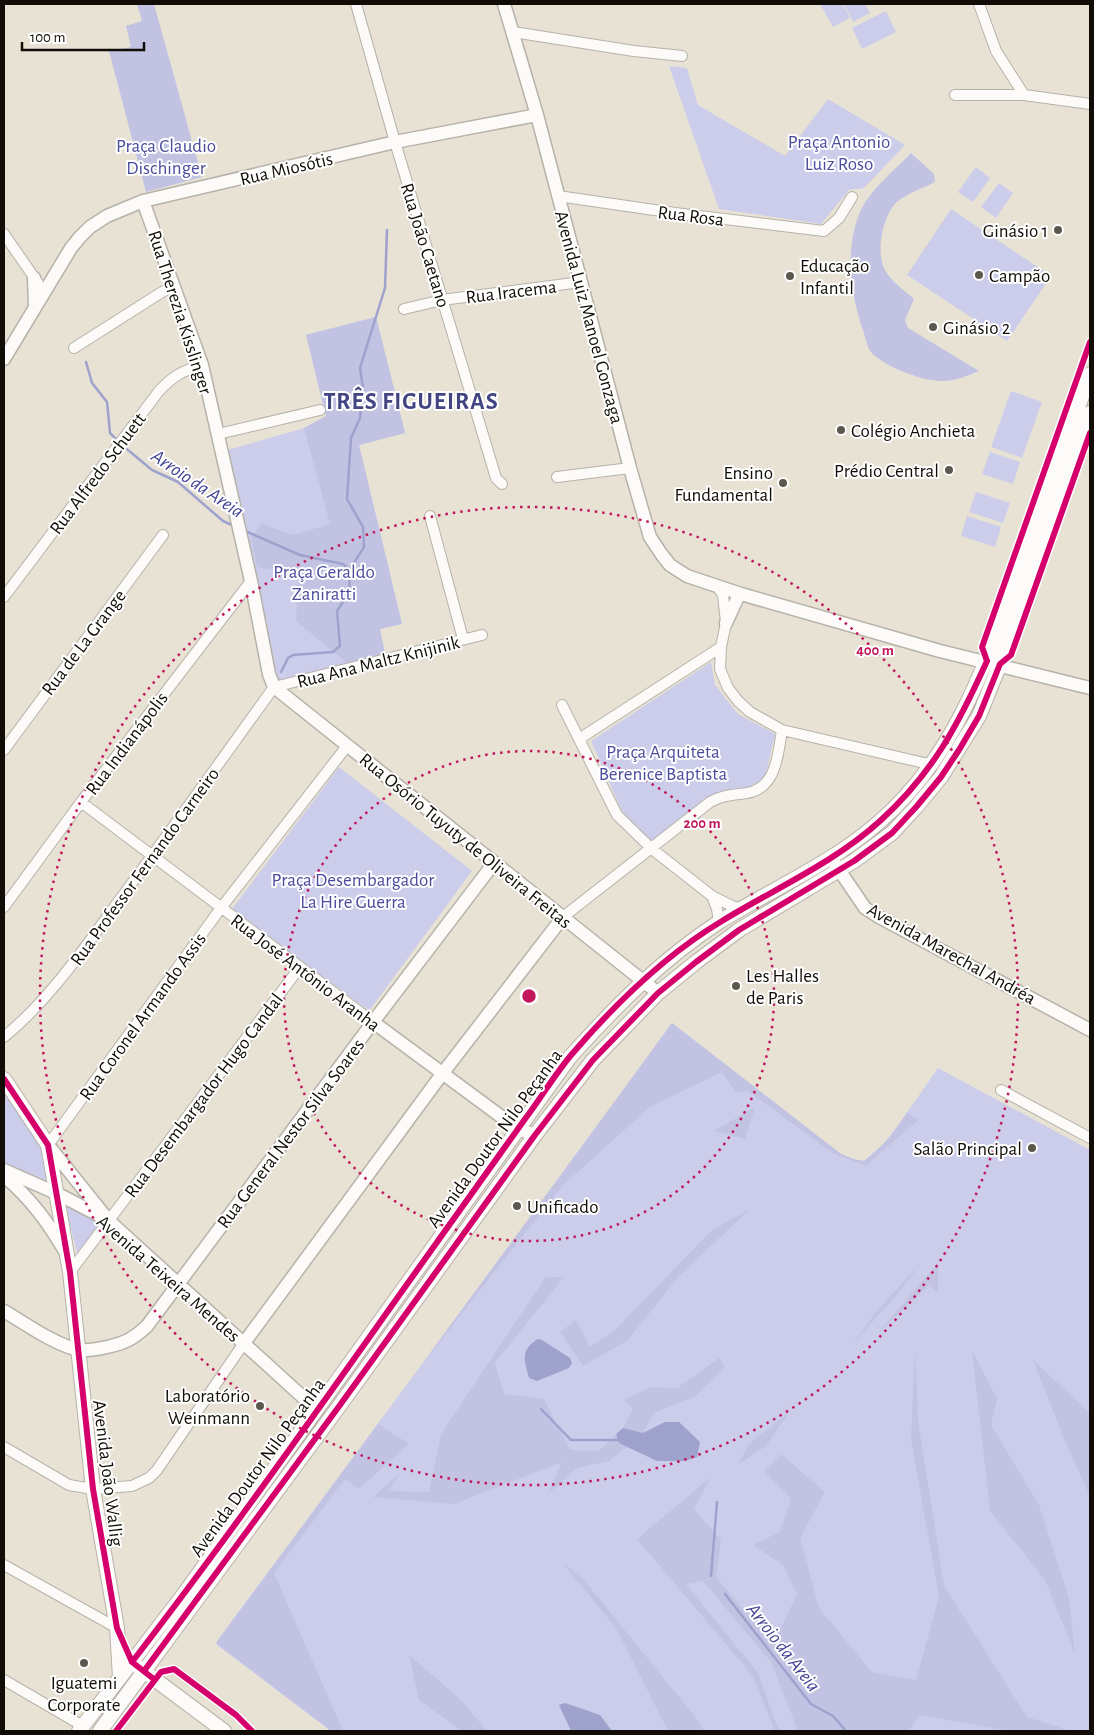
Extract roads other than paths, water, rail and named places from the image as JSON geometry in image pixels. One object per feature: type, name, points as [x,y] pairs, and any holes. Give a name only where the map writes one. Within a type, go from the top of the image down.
[{"type":"main road","name":"Avenida Doutor Nilo Peçanha","points":[[100,1731],[536,1135],[593,1060],[658,993],[739,930],[866,853],[892,833],[941,777],[978,716],[1090,374]]},
{"type":"main road","name":"Avenida Doutor Nilo Peçanha","points":[[81,1729],[184,1594],[318,1410],[570,1057],[602,1021],[682,948],[720,922],[831,858],[880,822],[907,795],[932,765],[994,663],[1090,413]]},
{"type":"main road","points":[[4,1079],[48,1145]]},
{"type":"main road","name":"Avenida João Wallig","points":[[48,1145],[68,1256],[80,1350],[93,1489],[120,1634],[120,1677]]},
{"type":"main road","points":[[316,1436],[319,1423],[318,1410]]},
{"type":"main road","points":[[120,1634],[144,1671],[224,1731]]},
{"type":"main road","points":[[158,1653],[158,1663],[165,1687]]},
{"type":"main road","points":[[109,1692],[165,1687]]},
{"type":"street","name":"Rua João Caetano","points":[[356,4],[395,142],[496,478],[502,484]]},
{"type":"street","name":"Avenida Luiz Manoel Gonzaga","points":[[504,4],[537,115],[630,468],[650,537],[662,555],[670,564],[687,576],[741,594],[940,651],[1090,688]]},
{"type":"street","points":[[979,4],[996,51],[1024,95]]},
{"type":"street","points":[[513,32],[634,51],[682,56]]},
{"type":"street","points":[[955,95],[1024,95],[1090,104]]},
{"type":"street","name":"Rua Miosótis","points":[[4,359],[71,248],[90,227],[126,207],[143,201],[395,142],[537,115]]},
{"type":"street","name":"Rua Rosa","points":[[558,196],[675,213],[824,231],[839,218],[852,197]]},
{"type":"street","name":"Rua Therezia Kisslinger","points":[[143,201],[202,365],[251,581],[269,674],[274,687]]},
{"type":"street","points":[[4,234],[43,292]]},
{"type":"street","points":[[34,278],[35,306]]},
{"type":"street","name":"Rua Iracema","points":[[404,309],[442,300],[581,282]]},
{"type":"street","points":[[74,348],[174,286]]},
{"type":"street","name":"Rua Alfredo Schuett","points":[[4,597],[158,391],[171,378],[185,370],[202,365]]},
{"type":"street","points":[[218,434],[320,410]]},
{"type":"street","points":[[557,477],[630,468]]},
{"type":"street","points":[[430,516],[463,639]]},
{"type":"street","name":"Rua de La Grange","points":[[4,750],[163,534]]},
{"type":"street","name":"Rua Indianápolis","points":[[4,907],[80,802],[251,581]]},
{"type":"street","points":[[722,588],[731,600],[721,647],[720,669],[728,688],[750,712],[782,730],[932,765]]},
{"type":"street","points":[[726,623],[741,594]]},
{"type":"street","name":"Rua Ana Maltz Knijinik","points":[[274,687],[482,635]]},
{"type":"street","points":[[579,739],[721,647]]},
{"type":"street","name":"Rua Osório Tuyuty de Oliveira Freitas","points":[[274,687],[658,993]]},
{"type":"street","name":"Rua Professor Fernando Carneiro","points":[[4,1037],[38,1006],[61,979],[274,687]]},
{"type":"street","points":[[562,705],[617,815],[652,849],[712,896],[734,907],[745,908]]},
{"type":"street","points":[[4,1447],[69,1485],[93,1489],[132,1486],[149,1478],[157,1470],[244,1344],[442,1074],[562,918],[717,798],[753,792],[765,785],[774,772],[782,730]]},
{"type":"street","name":"Rua Coronel Armando Assis","points":[[48,1145],[222,908],[347,746]]},
{"type":"street","name":"Rua José Antônio Aranha","points":[[80,802],[518,1130],[536,1135]]},
{"type":"street","points":[[668,862],[666,849],[670,834]]},
{"type":"street","name":"Avenida Marechal Andréa","points":[[831,858],[865,908],[1090,1030]]},
{"type":"street","name":"Rua General Nestor Silva Soares","points":[[80,1350],[93,1350],[125,1342],[136,1337],[147,1326],[494,862]]},
{"type":"street","points":[[712,896],[720,922]]},
{"type":"street","name":"Rua Desembargador Hugo Candal","points":[[70,1272],[300,967]]},
{"type":"street","points":[[1001,1090],[1090,1138]]},
{"type":"street","points":[[48,1145],[108,1220]]},
{"type":"street","name":"Avenida Teixeira Mendes","points":[[4,1170],[58,1194],[108,1220],[318,1410]]},
{"type":"street","points":[[4,1176],[51,1226],[68,1256]]},
{"type":"street","points":[[4,1311],[58,1342],[80,1350]]},
{"type":"street","points":[[4,1565],[120,1634]]},
{"type":"street","points":[[4,1680],[81,1729]]},
{"type":"waterway","points":[[350,569],[364,547],[363,527],[347,499],[351,438],[360,418],[363,388],[360,368],[385,288],[387,230]]},
{"type":"waterway","name":"Arroio da Areia","points":[[86,362],[92,383],[107,402],[110,433],[118,441]]},
{"type":"waterway","name":"Arroio da Areia","points":[[122,445],[152,470],[178,482],[223,521],[234,526]]},
{"type":"waterway","name":"Arroio da Areia","points":[[243,530],[300,555],[343,564],[350,570],[349,593],[337,611],[340,646],[333,652],[293,655],[288,658],[281,672]]},
{"type":"waterway","name":"Arroio da Areia","points":[[541,1409],[571,1440],[621,1440]]},
{"type":"waterway","name":"Arroio da Areia","points":[[711,1576],[717,1502]]},
{"type":"waterway","name":"Arroio da Areia","points":[[725,1594],[811,1704],[833,1716],[846,1731]]},
{"type":"place","name":"Ginásio 1","points":[[1058,230]]},
{"type":"place","name":"Campão","points":[[979,275]]},
{"type":"place","name":"Educação Infantil","points":[[790,276]]},
{"type":"place","name":"Ginásio 2","points":[[933,327]]},
{"type":"place","name":"Colégio Anchieta","points":[[841,430]]},
{"type":"place","name":"Prédio Central","points":[[949,470]]},
{"type":"place","name":"Ensino Fundamental","points":[[783,483]]},
{"type":"place","name":"Les Halles de Paris","points":[[736,986]]},
{"type":"place","name":"Salão Principal","points":[[1032,1148]]},
{"type":"place","name":"Unificado","points":[[517,1206]]},
{"type":"place","name":"Laboratório Weinmann","points":[[260,1406]]},
{"type":"place","name":"Iguatemi Corporate","points":[[84,1663]]},
{"type":"district","name":"TRÊS FIGUEIRAS","points":[[411,401]]},
{"type":"park label","name":"Praça Antonio Luiz Roso","points":[[839,152]]},
{"type":"park label","name":"Praça Claudio Dischinger","points":[[166,156]]},
{"type":"park label","name":"Praça Geraldo Zaniratti","points":[[324,582]]},
{"type":"park label","name":"Praça Arquiteta Berenice Baptista","points":[[663,762]]},
{"type":"park label","name":"Praça Desembargador La Hire Guerra","points":[[353,890]]}]
